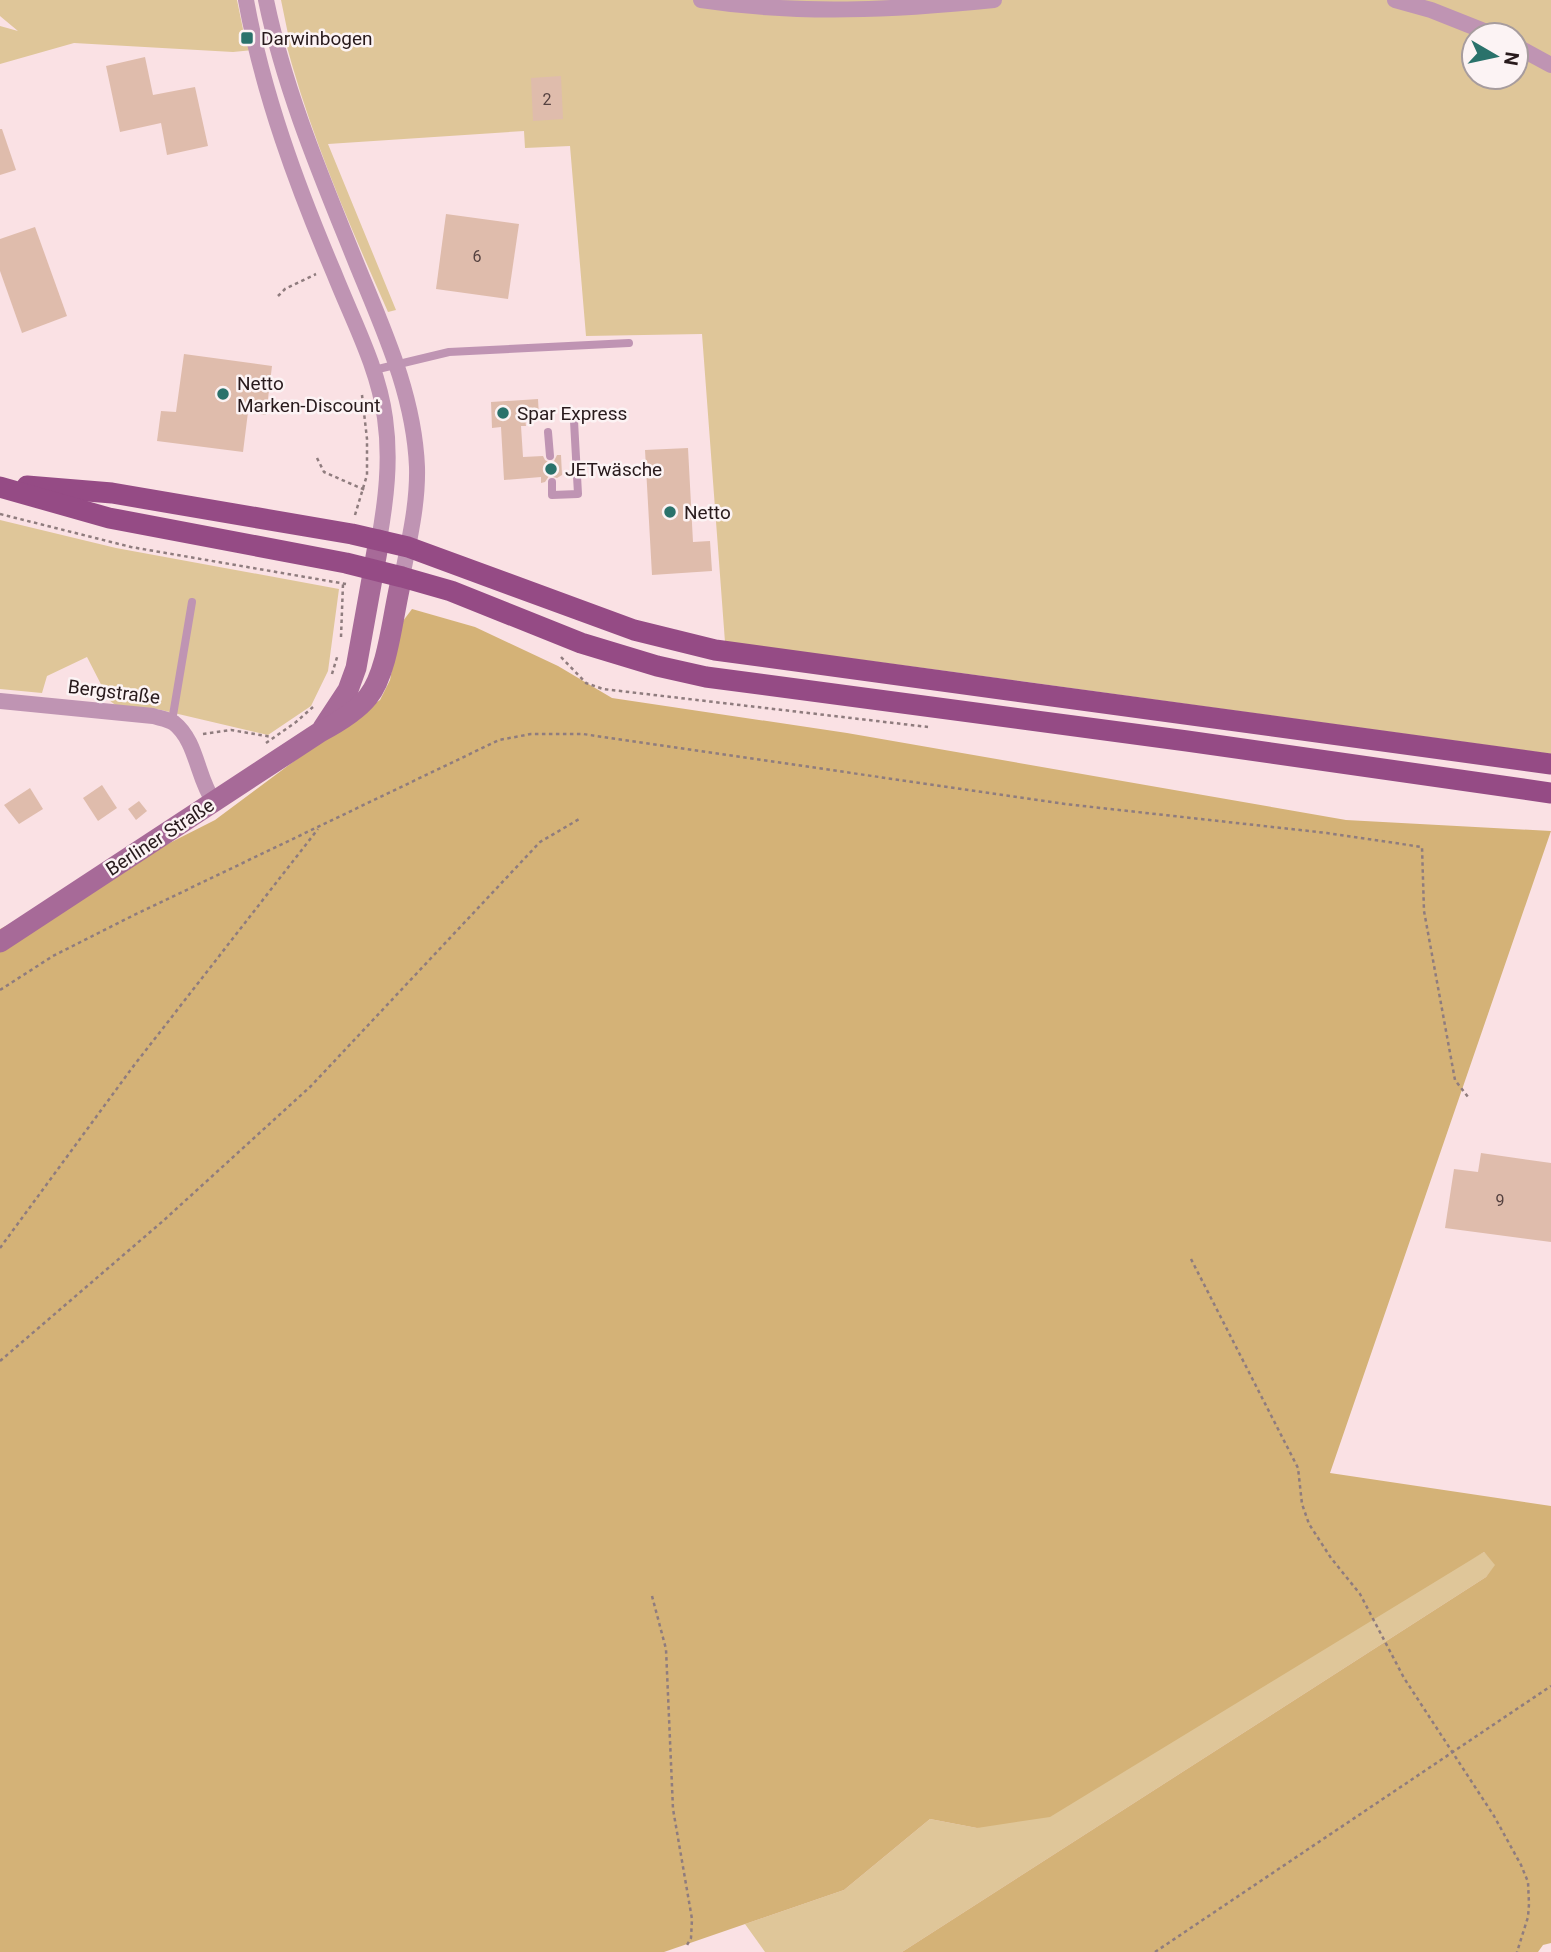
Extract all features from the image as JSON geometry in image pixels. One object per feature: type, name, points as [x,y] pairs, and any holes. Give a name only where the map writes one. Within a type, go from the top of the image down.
[{"type":"main road","points":[[0,486],[112,494],[379,540],[408,547],[623,627],[705,648],[1551,764]]},
{"type":"main road","points":[[0,486],[109,518],[373,569],[452,591],[590,646],[657,667],[706,677],[1551,793]]},
{"type":"street","points":[[246,0],[261,65],[297,179],[374,370],[380,392],[388,447],[388,476],[379,540]]},
{"type":"street","points":[[266,0],[274,39],[302,127],[396,363],[409,407],[417,467],[414,516],[402,577]]},
{"type":"street","points":[[701,0],[761,8],[858,11],[994,0]]},
{"type":"street","points":[[1395,0],[1460,21]]},
{"type":"street","points":[[1530,54],[1551,65]]},
{"type":"street","name":"Berliner Straße","points":[[320,732],[348,690],[356,668],[379,540]]},
{"type":"street","name":"Berliner Straße","points":[[0,942],[320,732],[343,720],[376,686],[382,671],[402,577]]},
{"type":"street","name":"Bergstraße","points":[[0,701],[152,716],[172,721],[188,738],[205,789],[214,802]]},
{"type":"lane","points":[[374,370],[449,352],[629,343]]},
{"type":"lane","points":[[552,482],[552,495],[578,494],[574,421]]},
{"type":"lane","points":[[548,432],[550,456]]},
{"type":"lane","points":[[172,721],[192,602]]},
{"type":"path","points":[[278,296],[285,289],[319,272]]},
{"type":"path","points":[[352,534],[367,475],[367,439],[361,389]]},
{"type":"path","points":[[317,458],[324,472],[365,491]]},
{"type":"path","points":[[340,641],[346,564]]},
{"type":"path","points":[[330,680],[338,652]]},
{"type":"path","points":[[262,746],[296,722],[317,701]]},
{"type":"path","points":[[188,738],[214,730],[272,737]]},
{"type":"path","points":[[0,990],[53,956],[499,740],[531,734],[583,734],[1065,804],[1327,833],[1422,847],[1424,911],[1452,1067],[1455,1080],[1468,1097]]},
{"type":"path","points":[[0,1361],[163,1221],[311,1086],[540,842],[581,818]]},
{"type":"path","points":[[0,1248],[131,1068],[320,826]]},
{"type":"path","points":[[1191,1259],[1298,1468],[1302,1504],[1310,1524],[1331,1558],[1360,1594],[1404,1678],[1494,1816],[1521,1865],[1528,1882],[1529,1905],[1517,1952]]},
{"type":"path","points":[[652,1596],[666,1649],[673,1809],[692,1919],[691,1938],[687,1945]]},
{"type":"path","points":[[1155,1952],[1551,1686]]},
{"type":"shaded area","points":[[0,0],[237,0],[245,39],[250,39],[253,50],[233,52],[74,43],[0,64],[0,26],[18,31],[0,16]]},
{"type":"shaded area","points":[[281,0],[1551,0],[1551,754],[725,642],[702,334],[586,336],[570,146],[525,148],[524,131],[328,144],[396,310],[388,312],[317,142],[284,36],[288,34]]},
{"type":"shaded area","points":[[0,520],[116,548],[339,589],[328,671],[311,706],[268,735],[157,709],[118,707],[109,700],[87,657],[47,676],[42,693],[0,689]]},
{"type":"shaded area","points":[[412,609],[475,627],[558,666],[612,698],[847,733],[1346,820],[1551,831],[1330,1473],[1551,1506],[1551,1943],[1543,1945],[1538,1952],[902,1952],[1486,1577],[1495,1565],[1484,1552],[1050,1817],[977,1828],[930,1819],[844,1890],[664,1952],[0,1952],[0,929],[215,820],[380,700],[390,680],[400,625]]},
{"type":"shaded area","points":[[1484,1552],[1496,1565],[1486,1577],[902,1952],[765,1952],[745,1924],[844,1890],[930,1819],[977,1828]]},
{"type":"building","points":[[145,57],[153,95],[195,87],[208,146],[167,155],[161,123],[120,132],[106,66]]},
{"type":"building","points":[[561,76],[563,119],[533,121],[531,78]]},
{"type":"building","points":[[0,129],[16,170],[0,175]]},
{"type":"building","points":[[446,214],[519,224],[508,299],[436,289]]},
{"type":"building","points":[[35,227],[67,316],[22,333],[0,271],[0,239]]},
{"type":"building","name":"Netto Marken-Discount","points":[[184,354],[272,366],[266,415],[248,412],[243,452],[157,441],[161,411],[176,412]]},
{"type":"building","points":[[538,399],[539,417],[525,418],[526,426],[521,426],[523,457],[543,456],[550,463],[557,455],[561,455],[562,475],[557,478],[549,476],[541,483],[541,477],[504,480],[501,427],[492,428],[491,402]]},
{"type":"building","name":"Netto","points":[[688,448],[693,542],[710,541],[712,571],[652,575],[645,450]]},
{"type":"building","points":[[102,785],[117,808],[98,821],[83,798]]},
{"type":"building","points":[[30,788],[43,809],[19,824],[4,805]]},
{"type":"building","points":[[139,801],[147,811],[136,820],[128,809]]},
{"type":"building","points":[[1481,1153],[1551,1163],[1551,1242],[1445,1228],[1454,1169],[1478,1172]]},
{"type":"place","name":"Darwinbogen","points":[[247,38]]},
{"type":"place","name":"Netto Marken-Discount","points":[[223,394]]},
{"type":"place","name":"Spar Express","points":[[503,413]]},
{"type":"place","name":"JETwäsche","points":[[551,469]]},
{"type":"place","name":"Netto","points":[[670,512]]}]
